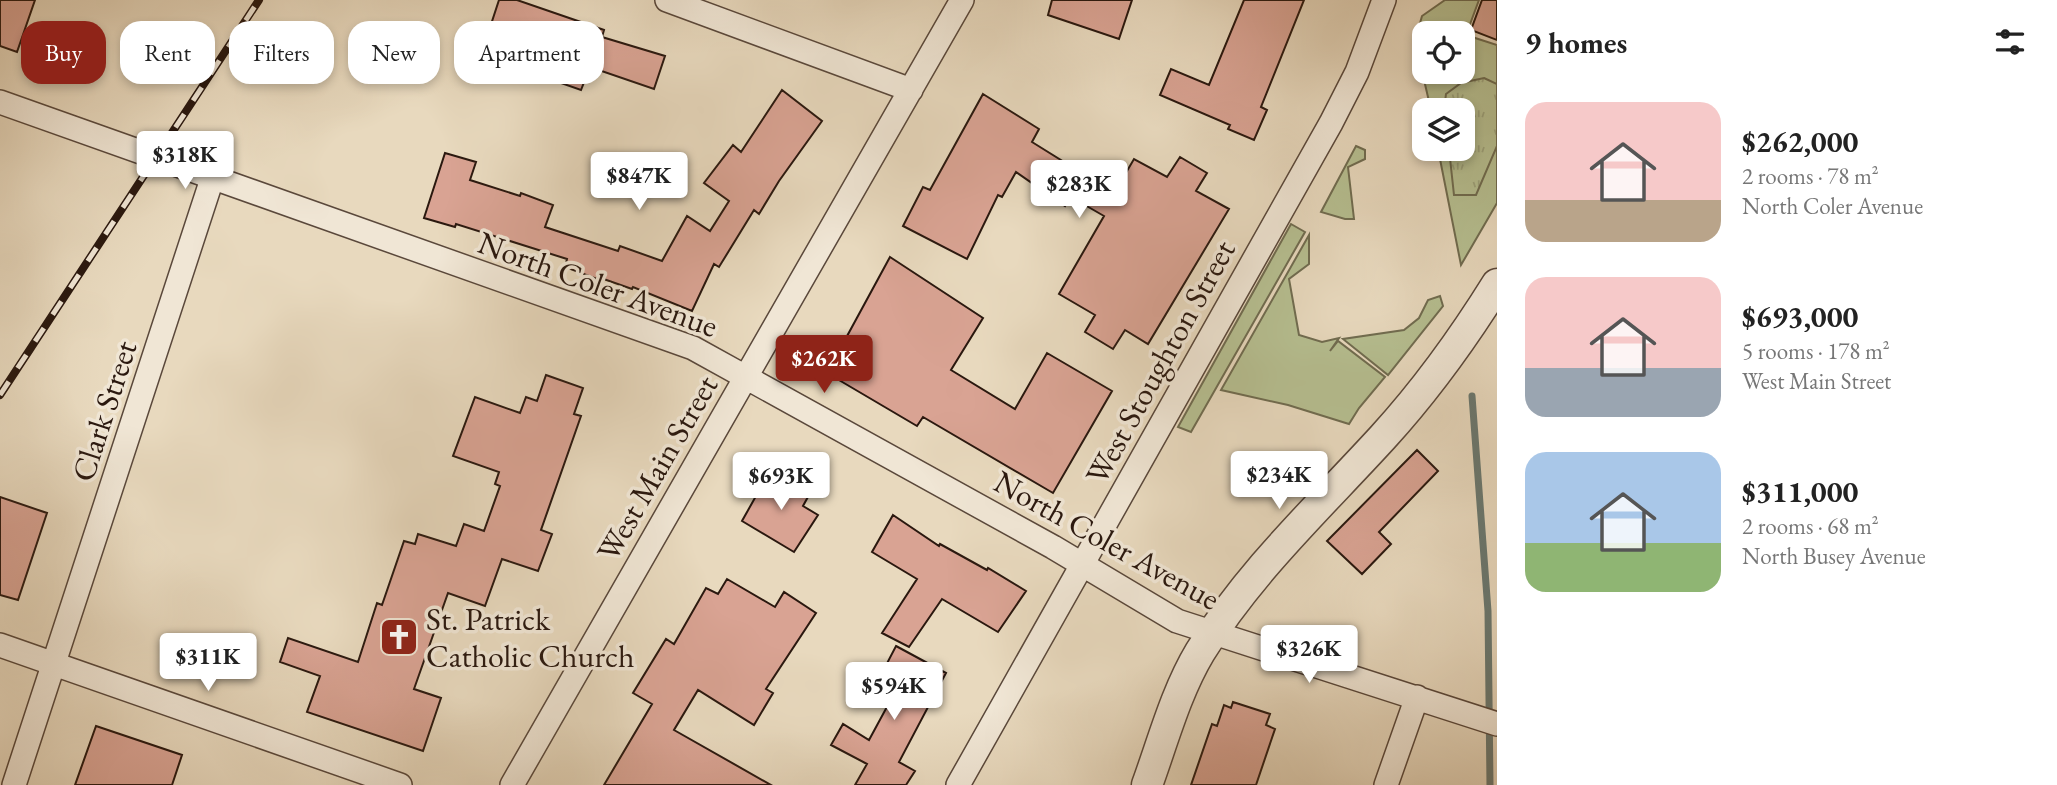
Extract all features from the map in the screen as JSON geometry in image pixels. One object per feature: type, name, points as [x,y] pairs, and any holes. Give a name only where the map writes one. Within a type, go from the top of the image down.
[{"type":"street","points":[[667,0],[911,90]]},
{"type":"street","name":"West Main Street","points":[[512,785],[962,0]]},
{"type":"street","name":"West Stoughton Street","points":[[958,785],[1331,123],[1357,72],[1384,0]]},
{"type":"street","name":"North Coler Avenue","points":[[0,102],[694,348],[1083,565],[1177,621],[1417,696],[1497,724]]},
{"type":"street","name":"Clark Street","points":[[14,785],[212,179]]},
{"type":"street","points":[[1147,785],[1181,690],[1199,654],[1274,553],[1401,415],[1465,332],[1497,284]]},
{"type":"street","points":[[0,645],[400,785]]},
{"type":"street","points":[[1387,785],[1417,696]]},
{"type":"green space","points":[[1445,0],[1479,0],[1471,21],[1421,21],[1422,16]]},
{"type":"green space","points":[[1475,38],[1497,45],[1497,203],[1461,265],[1440,161],[1475,161],[1475,98],[1428,98],[1425,84],[1475,84]]},
{"type":"green space","points":[[1484,78],[1497,84],[1497,146],[1476,195],[1454,195],[1450,161],[1475,161],[1475,98],[1446,98],[1446,94],[1460,84],[1475,84],[1475,80]]},
{"type":"green space","points":[[1356,146],[1365,150],[1365,159],[1348,167],[1354,219],[1321,212]]},
{"type":"green space","points":[[1291,224],[1305,232],[1191,432],[1178,427]]},
{"type":"green space","points":[[1309,235],[1309,264],[1289,279],[1299,335],[1322,342],[1339,338],[1330,351],[1338,341],[1385,377],[1349,424],[1288,405],[1221,390]]},
{"type":"green space","points":[[1440,296],[1443,306],[1388,375],[1343,339],[1404,330],[1419,318],[1428,300]]},
{"type":"building","points":[[0,0],[35,0],[28,21],[21,21],[21,40],[17,52],[0,46]]},
{"type":"building","points":[[499,0],[517,0],[578,21],[492,21]]},
{"type":"building","points":[[1052,0],[1132,0],[1119,39],[1048,15]]},
{"type":"building","points":[[1244,0],[1304,0],[1261,107],[1267,110],[1254,140],[1228,129],[1230,125],[1160,95],[1171,69],[1209,85]]},
{"type":"building","points":[[1482,0],[1497,0],[1497,40],[1475,32],[1474,21]]},
{"type":"building","points":[[604,38],[665,56],[654,89],[604,72]]},
{"type":"building","points":[[564,84],[583,84],[581,90]]},
{"type":"building","points":[[782,90],[822,121],[759,214],[754,210],[719,267],[714,264],[692,311],[633,287],[632,289],[598,277],[597,279],[565,267],[567,259],[456,224],[455,227],[424,218],[445,153],[476,162],[470,180],[520,196],[521,193],[553,205],[545,227],[618,251],[620,246],[662,261],[687,216],[710,231],[729,201],[704,183],[733,145],[741,152]]},
{"type":"building","points":[[983,94],[1039,129],[1032,142],[1114,193],[1134,159],[1167,177],[1180,157],[1207,173],[1196,191],[1229,209],[1148,344],[1125,330],[1113,349],[1085,332],[1095,315],[1059,294],[1104,216],[1071,197],[1065,206],[1016,172],[1002,197],[998,195],[967,259],[903,226],[923,187],[930,190]]},
{"type":"building","points":[[890,257],[983,318],[951,370],[1015,409],[1047,353],[1112,391],[1053,493],[923,417],[917,426],[827,373]]},
{"type":"building","points":[[546,375],[583,388],[574,414],[581,416],[541,530],[552,534],[538,571],[502,559],[485,606],[448,593],[414,689],[441,698],[423,751],[307,712],[320,676],[280,662],[288,638],[358,662],[377,603],[382,605],[404,541],[415,544],[418,534],[456,546],[464,524],[484,531],[500,486],[495,484],[499,472],[453,456],[475,397],[520,413],[526,397],[537,401]]},
{"type":"building","points":[[1417,450],[1438,471],[1379,532],[1391,544],[1362,574],[1327,541]]},
{"type":"building","points":[[770,471],[809,495],[803,506],[818,515],[794,552],[742,521]]},
{"type":"building","points":[[0,497],[47,513],[18,600],[0,595]]},
{"type":"building","points":[[893,515],[939,546],[940,544],[987,570],[988,568],[1026,591],[998,632],[942,599],[909,647],[882,633],[917,579],[872,552]]},
{"type":"building","points":[[727,579],[775,607],[784,592],[816,613],[766,689],[773,693],[754,725],[698,690],[674,730],[771,785],[604,785],[652,704],[633,693],[666,639],[674,644],[706,588],[718,594]]},
{"type":"building","points":[[896,646],[946,673],[899,762],[915,771],[906,785],[855,785],[867,764],[831,745],[843,724],[869,740],[901,681],[883,671]]},
{"type":"building","points":[[1233,702],[1270,714],[1266,725],[1275,729],[1256,785],[1191,785],[1212,724],[1217,726],[1224,705],[1231,708]]},
{"type":"building","points":[[96,726],[182,755],[172,785],[75,785]]},
{"type":"waterway","points":[[1472,396],[1488,611],[1490,785]]},
{"type":"railway","points":[[0,395],[259,0]]},
{"type":"place","name":"St. Patrick Catholic Church","points":[[399,637]]}]
